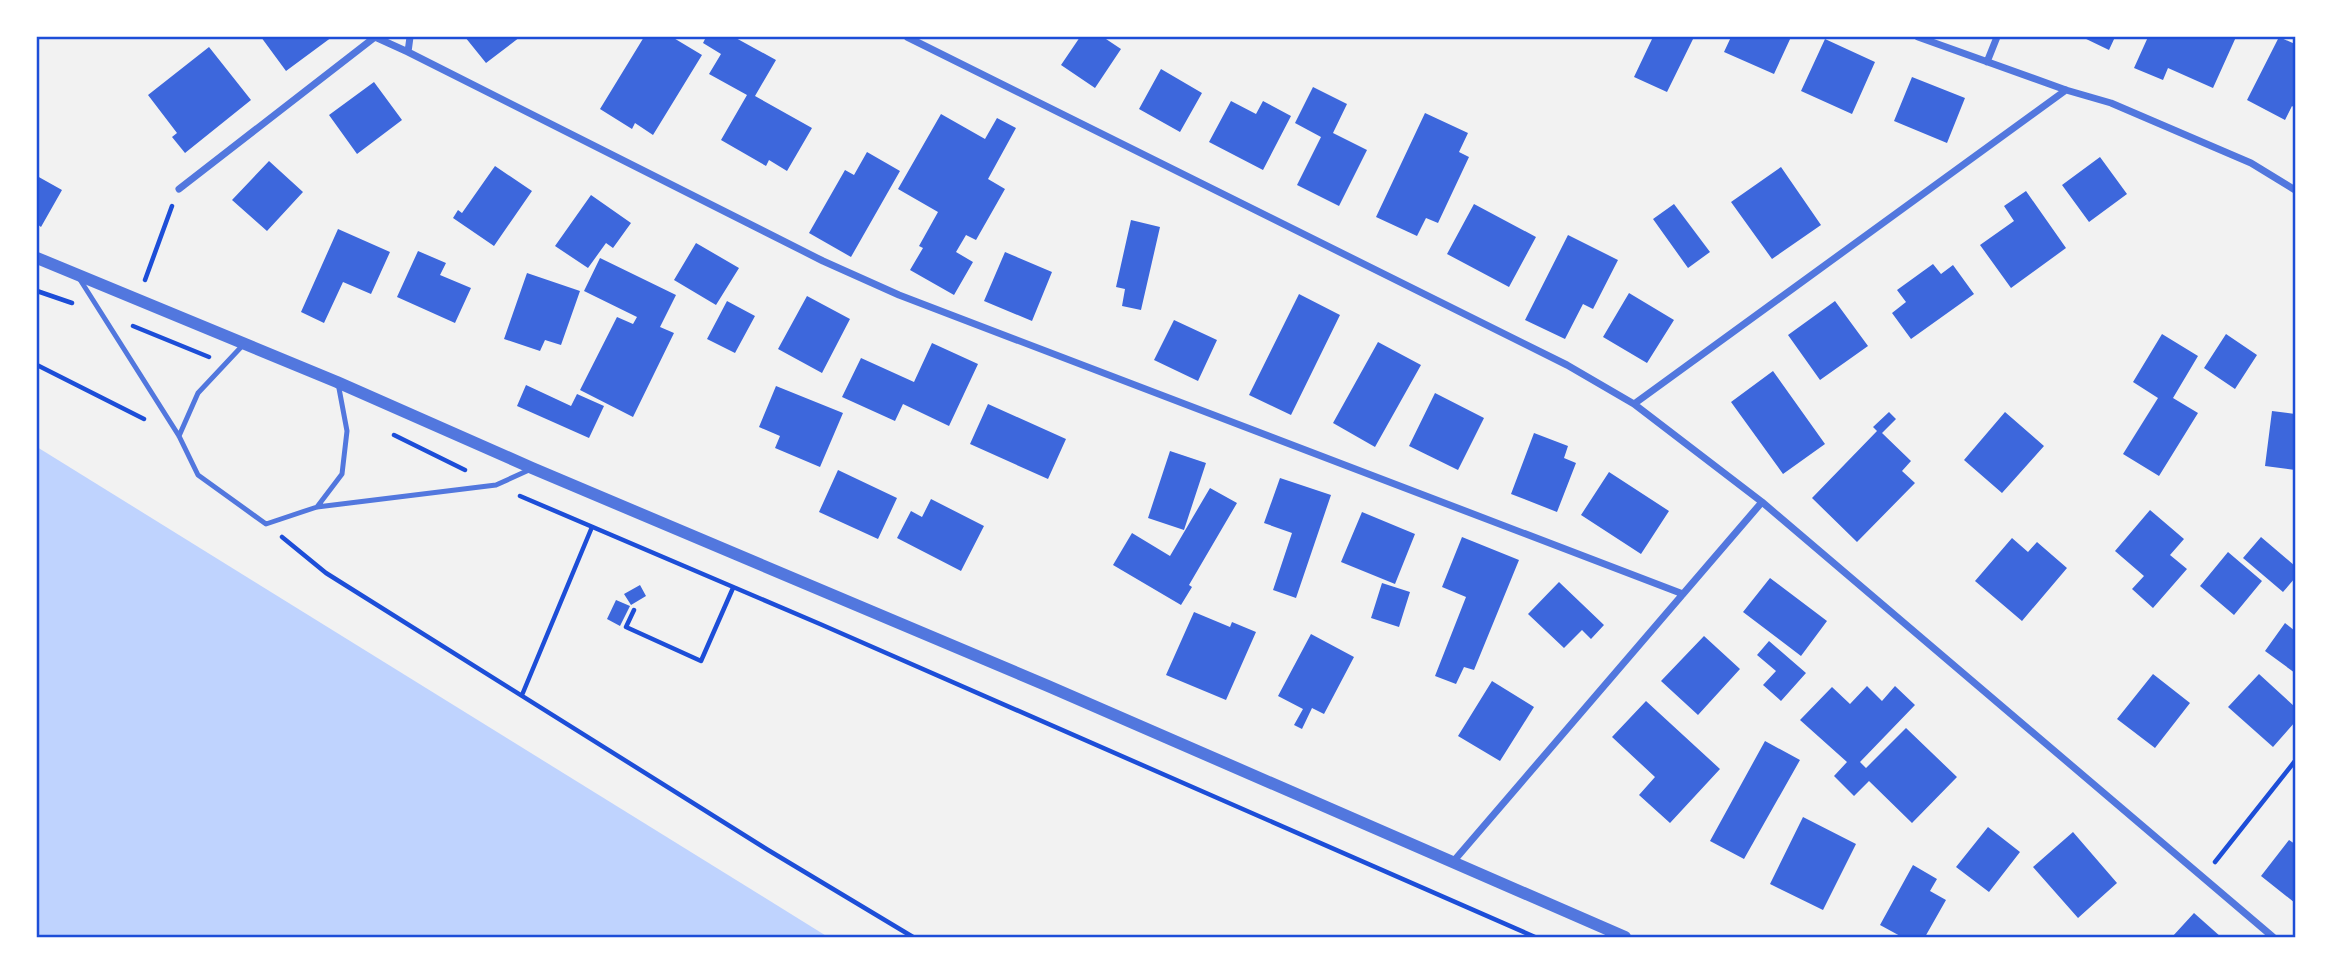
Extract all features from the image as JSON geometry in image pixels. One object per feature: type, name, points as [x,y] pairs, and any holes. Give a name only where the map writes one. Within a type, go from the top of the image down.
[{"type":"street","points":[[178,189],[375,37],[823,261],[899,295],[1683,594]]},
{"type":"street","points":[[408,52],[410,37]]},
{"type":"street","points":[[907,37],[1567,365],[1634,404],[1762,502],[2273,937]]},
{"type":"street","points":[[1918,37],[2066,90],[2111,103],[2251,163],[2295,190]]},
{"type":"street","points":[[1987,62],[1997,37]]},
{"type":"street","points":[[1634,404],[2066,90]]},
{"type":"street","points":[[37,258],[338,382],[532,468],[1048,687],[1625,937]]},
{"type":"street","points":[[1452,863],[1762,502]]},
{"type":"lane","points":[[78,276],[179,436],[198,475],[266,524],[317,507],[496,485],[532,468]]},
{"type":"lane","points":[[179,436],[198,393],[245,343]]},
{"type":"lane","points":[[317,507],[342,474],[347,431],[338,382]]},
{"type":"path","points":[[154,254],[178,189]]},
{"type":"path","points":[[37,291],[225,364]]},
{"type":"path","points":[[37,365],[179,436]]},
{"type":"path","points":[[390,433],[496,485],[1535,937]]},
{"type":"path","points":[[266,524],[326,573],[768,850],[913,937]]},
{"type":"path","points":[[522,695],[592,527]]},
{"type":"path","points":[[634,610],[626,627],[701,661],[733,588]]},
{"type":"path","points":[[2203,877],[2295,761]]},
{"type":"water","points":[[37,447],[828,937],[37,937]]},
{"type":"building","points":[[261,37],[332,37],[286,71]]},
{"type":"building","points":[[465,37],[520,37],[486,63]]},
{"type":"building","points":[[644,37],[672,37],[702,55],[653,135],[635,123],[632,129],[600,109]]},
{"type":"building","points":[[706,37],[734,37],[776,60],[755,96],[812,128],[787,171],[769,160],[766,166],[721,140],[747,95],[709,74],[721,54],[703,43]]},
{"type":"building","points":[[1080,37],[1103,37],[1121,49],[1095,88],[1061,65]]},
{"type":"building","points":[[1653,37],[1694,37],[1667,92],[1634,77]]},
{"type":"building","points":[[1731,37],[1791,37],[1774,74],[1724,52]]},
{"type":"building","points":[[2082,37],[2115,37],[2109,50]]},
{"type":"building","points":[[2148,37],[2236,37],[2213,88],[2168,68],[2163,80],[2134,68]]},
{"type":"building","points":[[2279,37],[2295,44],[2295,108],[2292,106],[2285,120],[2247,100]]},
{"type":"building","points":[[1825,39],[1875,62],[1852,114],[1801,91]]},
{"type":"building","points":[[209,47],[251,100],[185,153],[172,137],[177,133],[148,95]]},
{"type":"building","points":[[1161,69],[1202,93],[1180,132],[1139,109]]},
{"type":"building","points":[[1912,77],[1965,98],[1947,143],[1894,121]]},
{"type":"building","points":[[374,82],[402,120],[357,154],[329,115]]},
{"type":"building","points":[[1313,87],[1347,104],[1333,133],[1367,150],[1339,206],[1297,185],[1321,137],[1295,123]]},
{"type":"building","points":[[1231,101],[1256,114],[1263,101],[1291,116],[1263,170],[1209,142]]},
{"type":"building","points":[[1425,113],[1468,133],[1459,152],[1469,157],[1438,223],[1426,218],[1417,236],[1376,217]]},
{"type":"building","points":[[941,114],[985,139],[997,118],[1016,128],[988,179],[1005,189],[976,240],[966,235],[956,252],[973,262],[954,295],[910,270],[923,248],[919,246],[938,212],[898,189]]},
{"type":"building","points":[[867,152],[900,171],[851,257],[809,233],[845,170],[854,175]]},
{"type":"building","points":[[2100,157],[2127,194],[2089,222],[2062,185]]},
{"type":"building","points":[[269,161],[303,192],[267,231],[232,200]]},
{"type":"building","points":[[495,166],[532,191],[494,246],[453,218],[458,210],[462,213]]},
{"type":"building","points":[[1781,167],[1821,225],[1772,259],[1731,202]]},
{"type":"building","points":[[37,176],[62,190],[41,227],[37,224]]},
{"type":"building","points":[[2026,191],[2066,248],[2011,288],[1980,245],[2014,221],[2004,206]]},
{"type":"building","points":[[591,195],[631,223],[613,248],[606,243],[588,268],[555,246]]},
{"type":"building","points":[[1474,204],[1536,237],[1509,287],[1447,254]]},
{"type":"building","points":[[1674,204],[1710,252],[1688,268],[1653,219]]},
{"type":"building","points":[[1131,220],[1160,227],[1141,310],[1122,306],[1125,289],[1116,287]]},
{"type":"building","points":[[338,229],[390,252],[371,294],[343,282],[324,323],[301,312]]},
{"type":"building","points":[[1568,235],[1618,260],[1593,309],[1583,304],[1565,339],[1525,320]]},
{"type":"building","points":[[696,243],[739,268],[716,305],[674,280]]},
{"type":"building","points":[[418,251],[446,263],[440,275],[471,288],[455,323],[397,297]]},
{"type":"building","points":[[1005,252],[1052,272],[1032,321],[984,301]]},
{"type":"building","points":[[600,258],[676,295],[660,327],[674,333],[633,417],[580,390],[617,317],[633,324],[637,317],[584,291]]},
{"type":"building","points":[[1933,264],[1941,274],[1953,265],[1974,294],[1911,339],[1892,313],[1906,302],[1897,290]]},
{"type":"building","points":[[527,273],[580,291],[561,345],[545,340],[540,351],[504,339]]},
{"type":"building","points":[[1629,293],[1674,320],[1647,363],[1603,337]]},
{"type":"building","points":[[1299,294],[1340,315],[1291,415],[1249,395]]},
{"type":"building","points":[[807,296],[850,319],[822,373],[778,349]]},
{"type":"building","points":[[727,301],[755,316],[735,353],[707,339]]},
{"type":"building","points":[[1835,301],[1868,346],[1820,380],[1788,335]]},
{"type":"building","points":[[1174,320],[1217,340],[1198,381],[1154,360]]},
{"type":"building","points":[[2162,334],[2198,356],[2173,398],[2198,413],[2159,476],[2123,454],[2158,398],[2133,382]]},
{"type":"building","points":[[2226,334],[2257,355],[2235,389],[2204,368]]},
{"type":"building","points":[[1378,342],[1421,365],[1375,447],[1333,423]]},
{"type":"building","points":[[932,343],[978,364],[949,426],[903,404],[895,421],[842,397],[861,358],[914,382]]},
{"type":"building","points":[[1773,371],[1825,444],[1783,474],[1731,402]]},
{"type":"building","points":[[526,385],[571,406],[577,394],[604,406],[589,438],[517,406]]},
{"type":"building","points":[[776,386],[843,413],[820,467],[775,448],[780,436],[759,427]]},
{"type":"building","points":[[1435,393],[1484,418],[1458,470],[1409,446]]},
{"type":"building","points":[[988,404],[1066,439],[1048,479],[970,444]]},
{"type":"building","points":[[2272,411],[2295,414],[2295,470],[2265,466]]},
{"type":"building","points":[[1889,412],[1896,419],[1882,433],[1911,461],[1902,471],[1915,483],[1857,542],[1812,498],[1877,431],[1873,427]]},
{"type":"building","points":[[2005,412],[2044,446],[2002,493],[1964,460]]},
{"type":"building","points":[[1534,433],[1568,446],[1564,458],[1576,463],[1557,512],[1511,494]]},
{"type":"building","points":[[1170,451],[1206,463],[1184,530],[1148,518]]},
{"type":"building","points":[[838,470],[897,498],[878,539],[819,512]]},
{"type":"building","points":[[1609,472],[1669,511],[1641,554],[1581,515]]},
{"type":"building","points":[[1280,478],[1331,495],[1296,598],[1273,590],[1292,533],[1264,523]]},
{"type":"building","points":[[1210,488],[1237,503],[1189,585],[1192,587],[1181,605],[1113,565],[1132,533],[1170,556]]},
{"type":"building","points":[[931,499],[984,526],[961,571],[897,538],[911,511],[922,517]]},
{"type":"building","points":[[2150,510],[2184,539],[2170,555],[2187,569],[2153,608],[2132,589],[2144,576],[2115,551]]},
{"type":"building","points":[[1362,512],[1415,534],[1395,584],[1341,562]]},
{"type":"building","points":[[1462,537],[1519,560],[1474,670],[1464,667],[1456,684],[1435,676],[1466,597],[1442,587]]},
{"type":"building","points":[[2261,537],[2295,566],[2295,578],[2283,592],[2243,558]]},
{"type":"building","points":[[2012,538],[2028,552],[2037,542],[2067,568],[2022,621],[1975,581]]},
{"type":"building","points":[[2228,552],[2262,581],[2234,615],[2200,586]]},
{"type":"building","points":[[1770,578],[1827,621],[1801,656],[1743,612]]},
{"type":"building","points":[[1559,582],[1604,625],[1591,639],[1582,630],[1564,648],[1528,614]]},
{"type":"building","points":[[1382,583],[1410,592],[1399,627],[1371,618]]},
{"type":"building","points":[[640,585],[646,596],[631,605],[624,594]]},
{"type":"building","points":[[616,600],[630,606],[620,626],[607,619]]},
{"type":"building","points":[[1194,612],[1230,627],[1232,622],[1256,632],[1226,700],[1166,675]]},
{"type":"building","points":[[2285,623],[2295,631],[2295,673],[2265,651]]},
{"type":"building","points":[[1311,634],[1354,657],[1324,714],[1312,708],[1302,729],[1294,725],[1303,709],[1278,696]]},
{"type":"building","points":[[1704,636],[1740,669],[1698,715],[1661,681]]},
{"type":"building","points":[[1769,641],[1806,673],[1781,701],[1763,685],[1776,671],[1757,655]]},
{"type":"building","points":[[2153,674],[2190,703],[2155,748],[2117,719]]},
{"type":"building","points":[[2259,674],[2295,707],[2295,722],[2273,747],[2228,707]]},
{"type":"building","points":[[1492,681],[1534,707],[1500,761],[1458,736]]},
{"type":"building","points":[[1867,686],[1882,701],[1895,686],[1915,705],[1860,762],[1866,768],[1906,728],[1957,777],[1912,823],[1869,781],[1854,796],[1834,776],[1847,762],[1800,720],[1832,687],[1850,704]]},
{"type":"building","points":[[1646,701],[1720,769],[1670,823],[1639,795],[1655,777],[1612,737]]},
{"type":"building","points":[[1765,741],[1800,760],[1744,859],[1710,841]]},
{"type":"building","points":[[1803,817],[1856,844],[1823,910],[1770,884]]},
{"type":"building","points":[[1988,827],[2020,852],[1989,892],[1956,867]]},
{"type":"building","points":[[2073,832],[2117,883],[2078,918],[2033,867]]},
{"type":"building","points":[[2289,840],[2295,844],[2295,903],[2261,876]]},
{"type":"building","points":[[1913,865],[1937,879],[1930,891],[1946,900],[1925,937],[1902,937],[1880,925]]},
{"type":"building","points":[[2194,913],[2221,937],[2172,937]]}]
